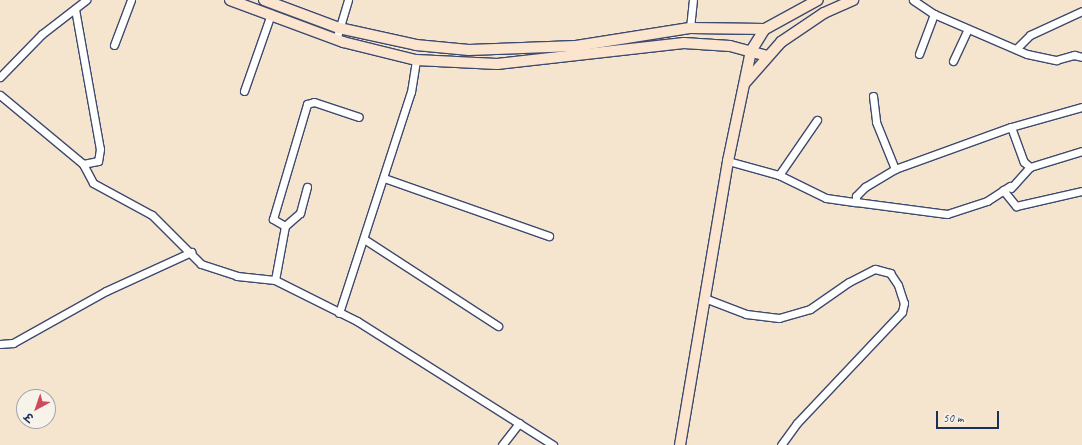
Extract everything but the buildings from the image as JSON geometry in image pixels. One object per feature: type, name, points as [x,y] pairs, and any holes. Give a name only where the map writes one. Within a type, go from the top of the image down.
[{"type":"street","points":[[0,78],[42,34],[86,0]]},
{"type":"street","points":[[114,44],[131,0]]},
{"type":"street","points":[[230,0],[271,14],[336,40],[416,60],[497,64],[684,43],[712,43],[767,56]]},
{"type":"street","points":[[264,0],[339,28],[416,45],[519,51],[690,28],[765,29]]},
{"type":"street","points":[[336,40],[348,0]]},
{"type":"street","points":[[690,28],[693,0]]},
{"type":"street","points":[[680,445],[706,299],[728,161],[742,86],[751,51],[765,29],[818,0]]},
{"type":"street","points":[[742,86],[781,42],[824,13],[853,0]]},
{"type":"street","points":[[914,0],[934,14],[1016,49],[1043,58],[1082,57]]},
{"type":"street","points":[[75,9],[100,149],[98,161],[83,164]]},
{"type":"street","points":[[1016,49],[1030,35],[1082,11]]},
{"type":"street","points":[[244,91],[271,14]]},
{"type":"street","points":[[919,54],[934,14]]},
{"type":"street","points":[[953,61],[968,29]]},
{"type":"street","points":[[339,313],[411,92],[416,60]]},
{"type":"street","points":[[0,96],[83,164],[93,183],[152,215],[191,252],[201,264],[237,276],[275,280],[339,313],[553,445]]},
{"type":"street","points":[[873,96],[876,122],[895,168]]},
{"type":"street","points":[[285,226],[273,219],[307,104],[314,102],[359,117]]},
{"type":"street","points":[[856,202],[856,196],[865,187],[895,168],[1011,127],[1082,107]]},
{"type":"street","points":[[779,175],[817,120]]},
{"type":"street","points":[[1011,127],[1024,162],[1030,167]]},
{"type":"street","points":[[728,161],[779,175],[826,198],[947,214],[987,201],[1008,188],[1030,167],[1082,151]]},
{"type":"street","points":[[384,178],[549,236]]},
{"type":"street","points":[[275,280],[285,226],[300,213],[307,186]]},
{"type":"street","points":[[1008,188],[1016,206],[1082,191]]},
{"type":"street","points":[[364,239],[498,326]]},
{"type":"street","points":[[0,344],[13,343],[106,291],[191,252]]},
{"type":"street","points":[[706,299],[746,314],[779,318],[810,309],[849,282],[875,269],[890,273],[898,285],[904,303],[902,312],[797,423],[780,445]]},
{"type":"street","points":[[502,445],[519,423]]}]
